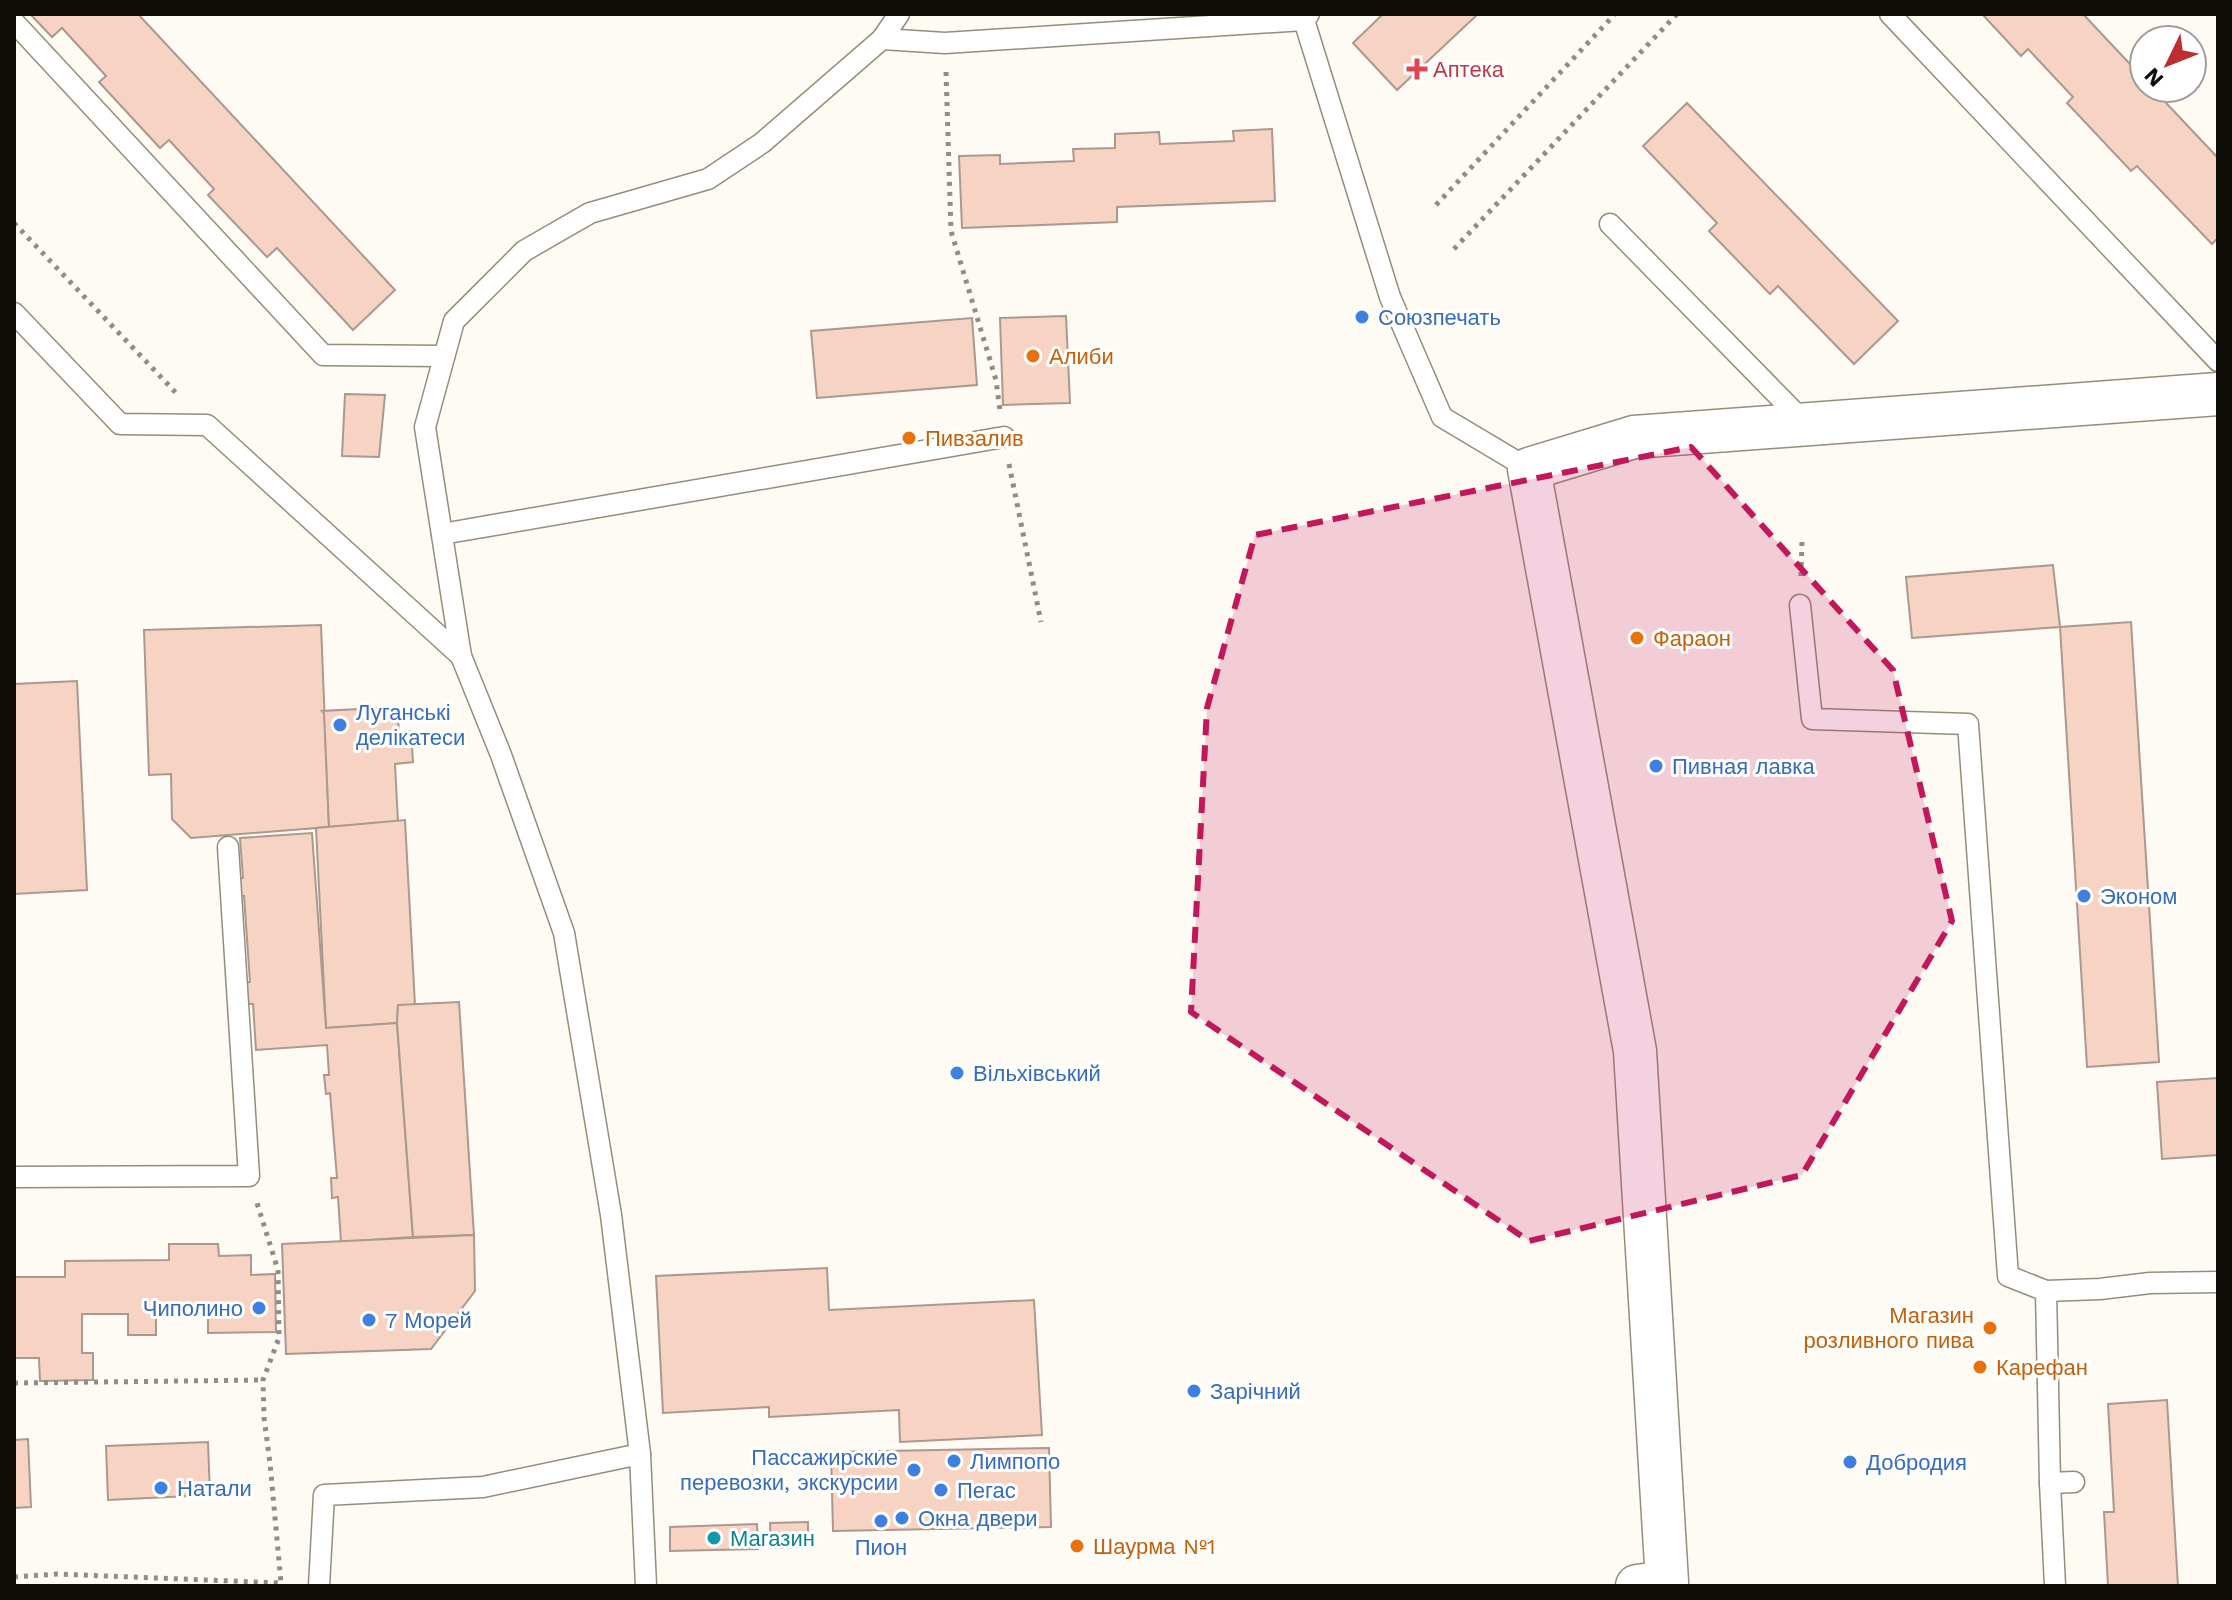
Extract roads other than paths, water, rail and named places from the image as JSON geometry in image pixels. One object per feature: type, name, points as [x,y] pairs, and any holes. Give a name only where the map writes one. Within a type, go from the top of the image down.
[{"type":"street","points":[[1658,1585],[1635,1051],[1529,469],[1634,437],[2218,394]]},
{"type":"lane","points":[[646,1586],[640,1454],[611,1215],[564,933],[501,755],[461,656],[425,427],[454,321],[524,251],[590,213],[708,179],[762,143],[882,39],[899,14]]},
{"type":"lane","points":[[1890,14],[2218,361]]},
{"type":"lane","points":[[882,39],[945,43],[1306,17],[1390,297],[1442,417],[1529,469]]},
{"type":"lane","points":[[14,22],[323,355],[444,356]]},
{"type":"lane","points":[[1610,224],[1806,424]]},
{"type":"lane","points":[[14,313],[120,424],[207,425],[461,656]]},
{"type":"lane","points":[[442,534],[1004,437]]},
{"type":"lane","points":[[1800,605],[1812,719],[1968,724],[2008,1276],[2046,1291],[2150,1283],[2218,1282]]},
{"type":"lane","points":[[14,1177],[249,1176],[228,847]]},
{"type":"lane","points":[[2046,1291],[2055,1586]]},
{"type":"lane","points":[[319,1586],[324,1495],[483,1487],[640,1454]]},
{"type":"lane","points":[[2050,1483],[2074,1482]]},
{"type":"place","name":"Аптека","points":[[1417,69]]},
{"type":"place","name":"Союзпечать","points":[[1362,317]]},
{"type":"place","name":"Алиби","points":[[1033,356]]},
{"type":"place","name":"Пивзалив","points":[[909,438]]},
{"type":"place","name":"Фараон","points":[[1637,638]]},
{"type":"place","name":"Луганські делікатеси","points":[[340,725]]},
{"type":"place","name":"Пивная лавка","points":[[1656,766]]},
{"type":"place","name":"Эконом","points":[[2084,896]]},
{"type":"place","name":"Вільхівський","points":[[957,1073]]},
{"type":"place","name":"Чиполино","points":[[259,1308]]},
{"type":"place","name":"7 Морей","points":[[369,1320]]},
{"type":"place","name":"Магазин розливного пива","points":[[1990,1328]]},
{"type":"place","name":"Карефан","points":[[1980,1367]]},
{"type":"place","name":"Зарічний","points":[[1194,1391]]},
{"type":"place","name":"Лимпопо","points":[[954,1461]]},
{"type":"place","name":"Добродия","points":[[1850,1462]]},
{"type":"place","name":"Пассажирские перевозки, экскурсии","points":[[914,1470]]},
{"type":"place","name":"Натали","points":[[161,1488]]},
{"type":"place","name":"Пегас","points":[[941,1490]]},
{"type":"place","name":"Окна двери","points":[[902,1518]]},
{"type":"place","name":"Пион","points":[[881,1521]]},
{"type":"place","name":"Магазин","points":[[714,1538]]},
{"type":"place","name":"Шаурма №1","points":[[1077,1546]]}]
